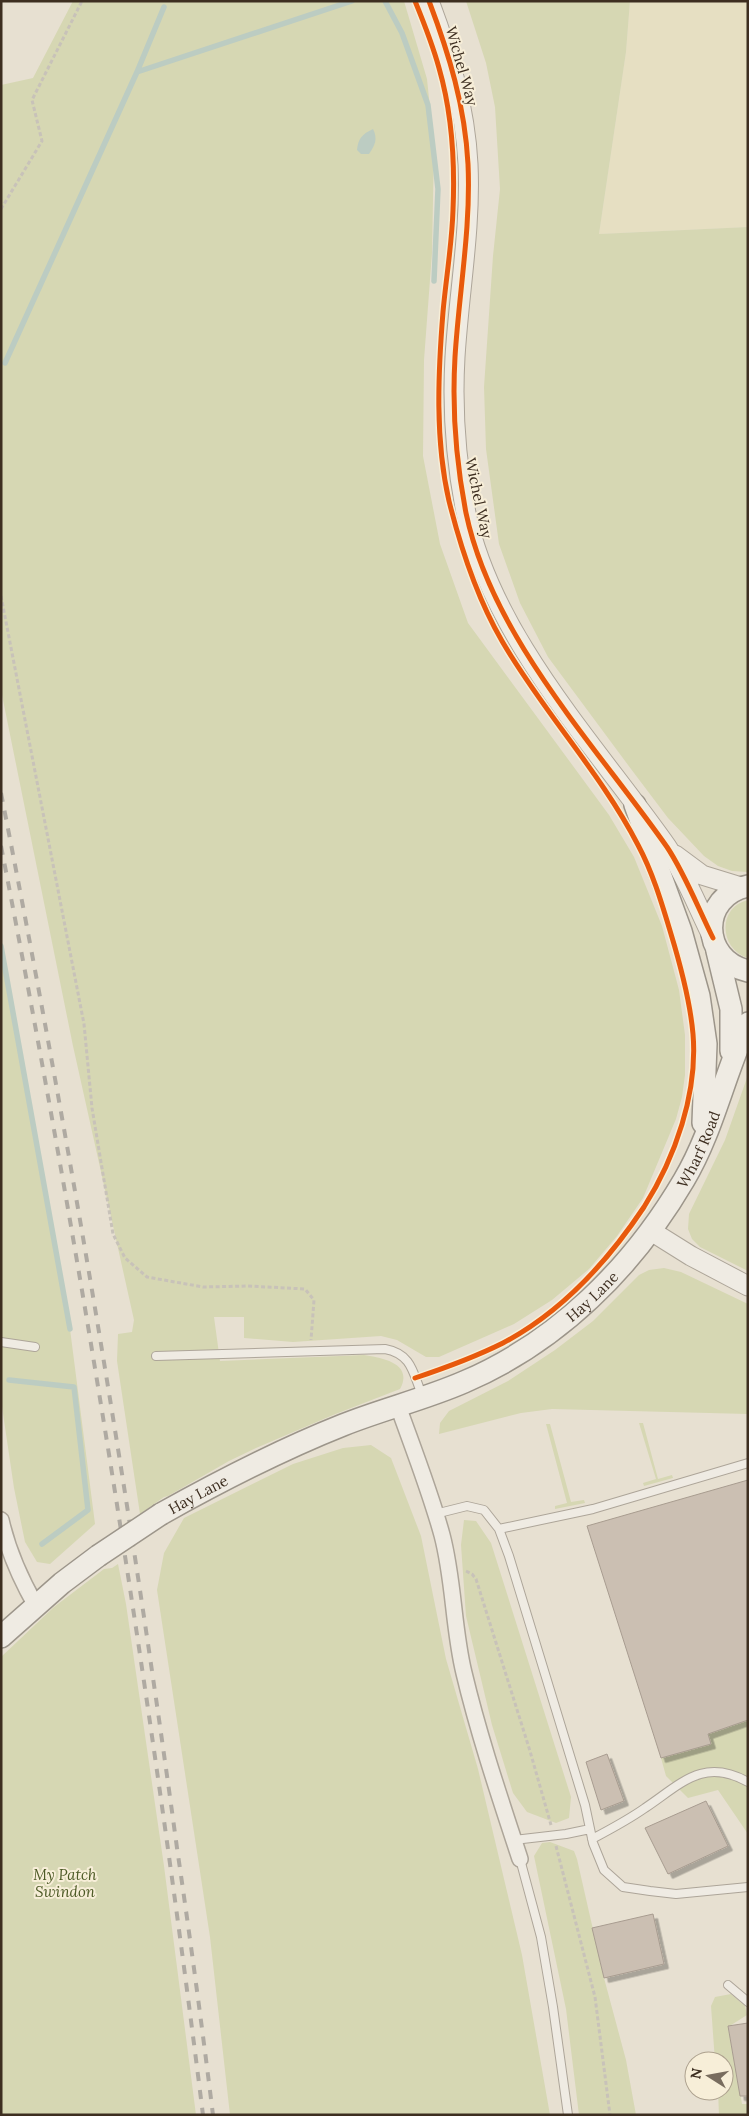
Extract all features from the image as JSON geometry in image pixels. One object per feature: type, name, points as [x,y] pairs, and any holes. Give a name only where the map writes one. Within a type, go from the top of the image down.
[{"type":"main road","points":[[635,805],[681,932],[701,1002],[706,1044],[702,1146]]},
{"type":"main road","name":"Wharf Road","points":[[731,1061],[731,1009],[711,926],[716,910],[726,896],[744,887]]},
{"type":"main road","points":[[714,943],[732,965],[748,971]]},
{"type":"main road","name":"Wharf Road","points":[[651,1231],[685,1179],[702,1146],[731,1061],[748,1024]]},
{"type":"main road","name":"Hay Lane","points":[[1,1637],[98,1556],[161,1514],[223,1480],[309,1439],[486,1372],[522,1351],[557,1327],[613,1276],[651,1231]]},
{"type":"street","name":"Wichel Way","points":[[429,1],[456,81],[463,116],[468,164],[468,217],[456,350],[454,418],[458,467],[467,517],[483,565],[511,628],[539,672],[668,850],[714,943]]},
{"type":"street","name":"Wichel Way","points":[[668,850],[702,875],[744,887]]},
{"type":"street","points":[[651,1231],[691,1256],[748,1286]]},
{"type":"street","points":[[398,1406],[442,1535],[450,1572],[456,1628],[464,1673],[481,1736],[520,1858]]},
{"type":"street","points":[[1,1520],[9,1550],[36,1606]]},
{"type":"lane","points":[[1,1342],[34,1348]]},
{"type":"lane","points":[[156,1356],[385,1349],[398,1351],[406,1359],[423,1397]]},
{"type":"lane","points":[[499,1529],[593,1508],[748,1463]]},
{"type":"lane","points":[[435,1514],[467,1506],[484,1510],[499,1529],[524,1602],[585,1806],[592,1839],[604,1870],[623,1887],[676,1894],[748,1887]]},
{"type":"lane","points":[[592,1839],[624,1823],[694,1775],[713,1771],[726,1772],[748,1782]]},
{"type":"lane","points":[[514,1840],[566,1834],[590,1829]]},
{"type":"lane","points":[[520,1858],[541,1937],[568,2115]]},
{"type":"lane","points":[[728,1985],[748,2002]]},
{"type":"path","points":[[1,208],[42,141],[32,100],[82,1]]},
{"type":"path","points":[[1,596],[84,1024],[92,1108],[113,1234],[125,1258],[148,1277],[203,1287],[248,1286],[305,1289],[314,1300],[310,1350]]},
{"type":"shaded area","points":[[630,1],[748,1],[748,227],[599,234],[626,52]]},
{"type":"shaded area","points":[[373,129],[376,139],[373,148],[369,154],[361,154],[357,150],[358,143],[363,135]]},
{"type":"green space","points":[[73,1],[404,1],[427,79],[434,146],[432,253],[424,360],[423,456],[440,544],[468,623],[609,815],[634,857],[662,926],[679,990],[685,1035],[685,1075],[676,1119],[643,1198],[617,1236],[589,1269],[552,1300],[514,1324],[439,1357],[426,1357],[397,1340],[381,1336],[293,1342],[244,1338],[244,1317],[214,1317],[220,1361],[364,1355],[387,1360],[400,1368],[403,1373],[403,1380],[400,1389],[256,1448],[164,1497],[140,1514],[117,1361],[118,1334],[132,1332],[134,1320],[73,1046],[1,690],[1,85],[33,78]]},
{"type":"green space","points":[[466,1],[630,1],[626,52],[599,234],[748,227],[748,872],[732,871],[718,866],[704,856],[668,818],[548,657],[520,603],[499,544],[486,449],[484,387],[493,256],[500,189],[495,107],[486,63]]},
{"type":"green space","points":[[748,900],[748,958],[738,953],[731,946],[727,938],[726,928],[727,919],[731,911],[738,904]]},
{"type":"green space","points":[[1,946],[70,1329],[95,1524],[50,1564],[37,1562],[25,1542],[14,1488],[1,1400]]},
{"type":"green space","points":[[748,1075],[748,1271],[700,1247],[692,1239],[688,1229],[689,1214],[725,1140]]},
{"type":"green space","points":[[664,1268],[681,1272],[748,1304],[748,1414],[552,1409],[521,1413],[439,1434],[440,1423],[449,1411],[508,1381],[555,1350],[593,1321],[639,1275],[649,1270]]},
{"type":"green space","points":[[639,1423],[643,1423],[658,1479],[672,1475],[673,1478],[644,1486],[643,1483],[656,1479]]},
{"type":"green space","points":[[546,1424],[550,1424],[571,1502],[584,1500],[585,1503],[555,1509],[555,1506],[567,1503]]},
{"type":"green space","points":[[371,1445],[391,1458],[421,1536],[446,1659],[478,1769],[522,1955],[550,2115],[230,2115],[210,1937],[157,1590],[164,1553],[184,1518],[293,1464],[343,1448]]},
{"type":"green space","points":[[464,1520],[476,1521],[491,1543],[571,1797],[569,1818],[556,1823],[527,1812],[513,1793],[492,1725],[466,1616],[461,1545]]},
{"type":"green space","name":"My Patch Swindon","points":[[118,1564],[126,1604],[164,1866],[196,2115],[1,2115],[1,1657],[54,1607],[104,1569],[112,1568]]},
{"type":"green space","points":[[748,1720],[748,1834],[718,1790],[688,1798],[666,1776],[661,1758],[710,1744],[708,1734]]},
{"type":"green space","points":[[550,1842],[574,1851],[577,1859],[604,1978],[626,2060],[636,2115],[579,2115],[566,2009],[534,1856],[542,1843]]},
{"type":"green space","points":[[731,1994],[745,2006],[747,2015],[728,2027],[732,2051],[714,2051],[711,2006],[715,1997]]},
{"type":"green space","points":[[734,2060],[742,2104],[748,2104],[748,2115],[719,2115],[718,2101],[734,2101]]},
{"type":"building","points":[[748,1480],[748,1720],[708,1734],[711,1744],[661,1758],[587,1526]]},
{"type":"building","points":[[607,1754],[624,1801],[601,1810],[586,1762]]},
{"type":"building","points":[[706,1801],[728,1846],[668,1874],[645,1828]]},
{"type":"building","points":[[653,1914],[664,1964],[604,1978],[592,1928]]},
{"type":"building","points":[[748,2023],[748,2096],[740,2096],[734,2051],[732,2051],[728,2026]]},
{"type":"waterway","points":[[137,72],[352,1]]},
{"type":"waterway","points":[[385,1],[402,33],[428,105],[438,189],[434,281]]},
{"type":"waterway","points":[[5,363],[137,72],[164,7]]},
{"type":"waterway","points":[[1,946],[70,1329]]},
{"type":"waterway","points":[[9,1380],[74,1387],[88,1510],[42,1544]]},
{"type":"railway","points":[[1,793],[51,1056],[97,1319],[139,1583],[213,2115]]},
{"type":"railway","points":[[1,846],[60,1162],[113,1479],[161,1796],[203,2115]]},
{"type":"cycle path","points":[[415,1],[439,68],[447,103],[452,139],[454,193],[441,335],[439,383],[441,454],[449,501],[464,555],[493,625],[535,693],[607,793],[623,818],[648,866],[664,911],[685,984],[692,1021],[694,1056],[688,1102],[682,1124],[665,1168],[644,1207],[599,1266],[564,1301],[525,1330],[482,1353],[415,1378]]},
{"type":"cycle path","points":[[429,1],[443,41],[460,101],[468,164],[468,212],[455,357],[455,416],[457,455],[466,513],[479,559],[498,603],[522,647],[579,730],[674,857],[713,938]]}]
